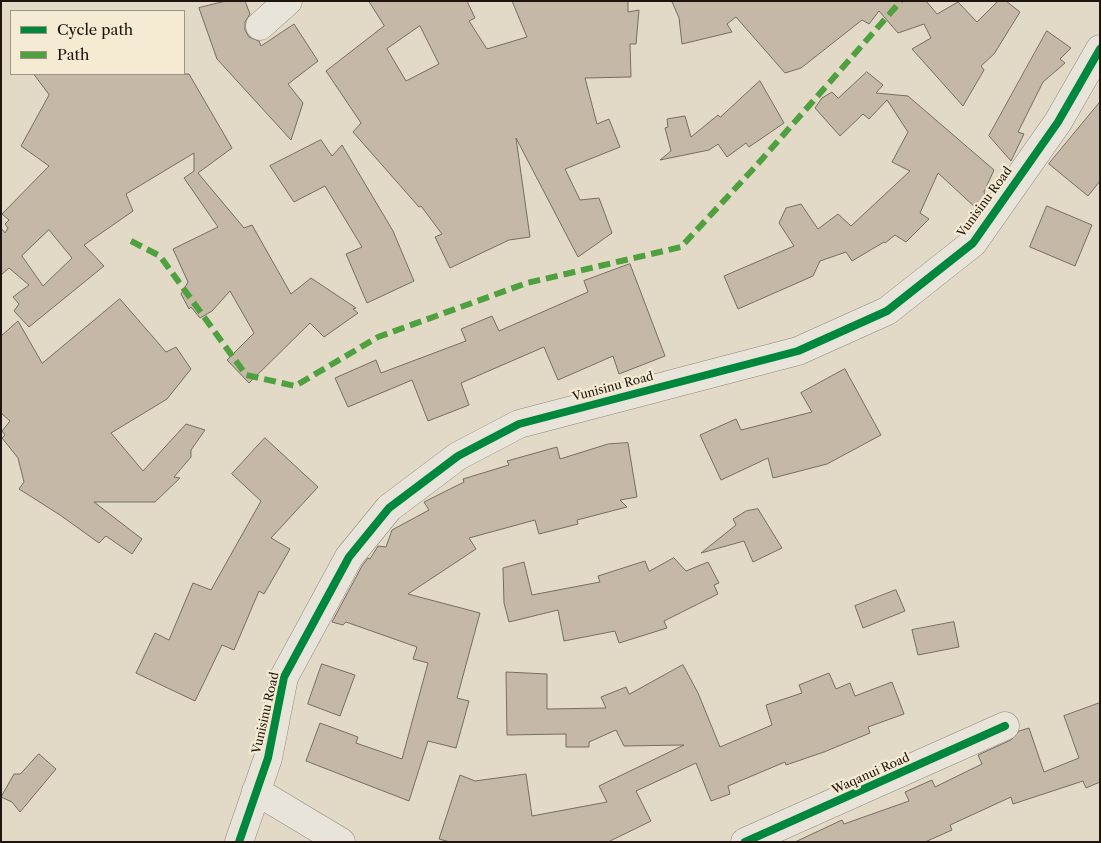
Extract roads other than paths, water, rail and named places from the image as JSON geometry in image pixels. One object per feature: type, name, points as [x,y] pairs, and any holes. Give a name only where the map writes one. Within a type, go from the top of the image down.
[{"type":"street","points":[[260,26],[288,1]]},
{"type":"street","name":"Vunisinu Road","points":[[239,842],[268,758],[284,677],[349,556],[389,508],[458,456],[519,424],[798,351],[888,311],[973,243],[1058,122],[1100,49]]},
{"type":"street","name":"Waqanui Road","points":[[745,842],[1005,726]]},
{"type":"street","points":[[256,791],[341,842]]}]
